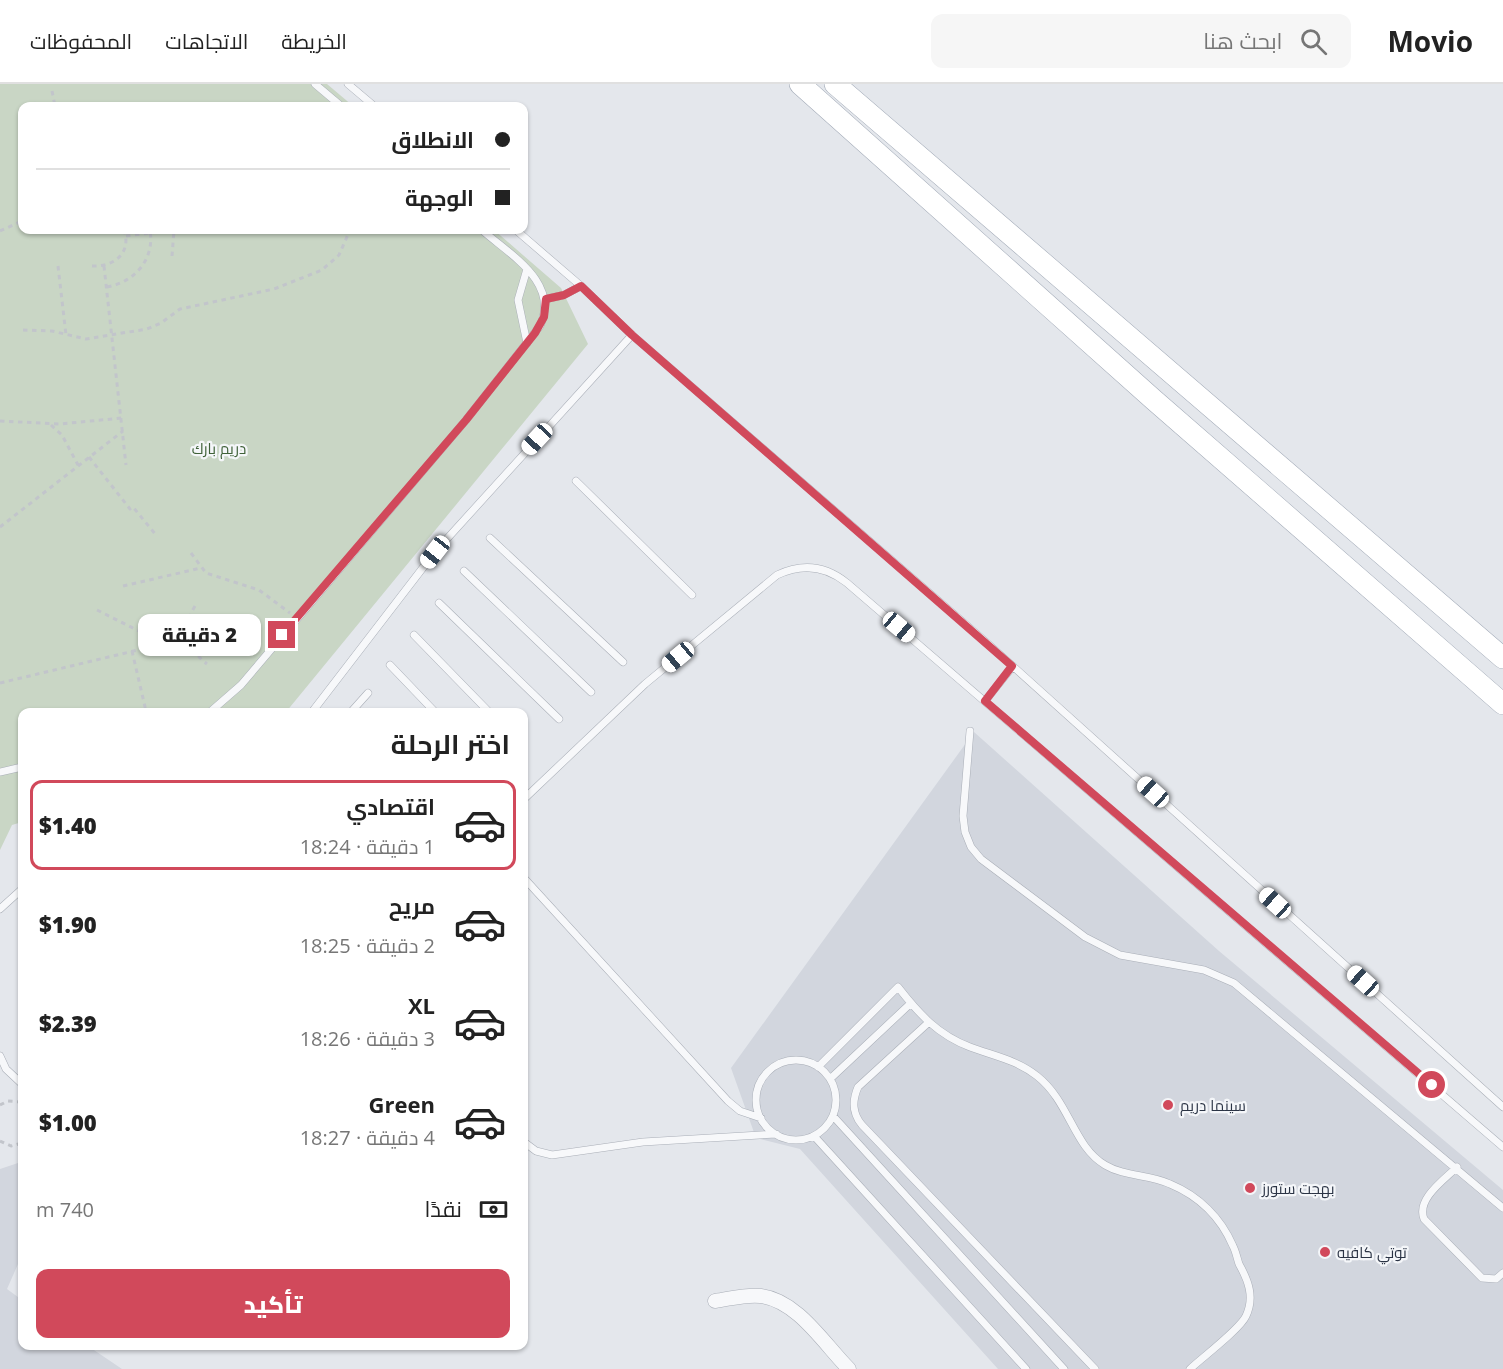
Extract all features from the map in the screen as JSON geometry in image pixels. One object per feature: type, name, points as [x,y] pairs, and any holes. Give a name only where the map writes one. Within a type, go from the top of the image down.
[{"type":"main road","points":[[800,84],[1163,408],[1503,704]]},
{"type":"main road","points":[[835,84],[1503,658]]},
{"type":"street","points":[[715,1301],[752,1296],[780,1302],[796,1312],[849,1369]]},
{"type":"lane","points":[[315,84],[336,102]]},
{"type":"lane","points":[[348,84],[369,102]]},
{"type":"lane","points":[[215,708],[241,686],[296,618],[466,420],[544,317],[546,299],[539,282],[487,234]]},
{"type":"lane","points":[[521,234],[581,286],[632,335],[1012,666],[1503,1107]]},
{"type":"lane","points":[[526,343],[518,300],[527,269]]},
{"type":"lane","points":[[546,299],[564,295],[581,286]]},
{"type":"lane","points":[[316,708],[435,552],[632,335]]},
{"type":"lane","points":[[576,481],[692,595]]},
{"type":"lane","points":[[490,538],[623,662]]},
{"type":"lane","points":[[528,795],[645,684],[777,575],[798,567],[819,568],[839,576],[1503,1147]]},
{"type":"lane","points":[[464,571],[591,692]]},
{"type":"lane","points":[[439,603],[559,719]]},
{"type":"lane","points":[[414,635],[485,708]]},
{"type":"lane","points":[[390,665],[431,708]]},
{"type":"lane","points":[[985,701],[1012,666]]},
{"type":"lane","points":[[355,708],[368,693]]},
{"type":"lane","points":[[970,731],[963,824],[967,839],[981,859],[1085,937],[1108,950],[1120,955],[1204,970],[1225,977],[1503,1208]]},
{"type":"lane","points":[[0,772],[18,768]]},
{"type":"lane","points":[[528,882],[728,1101],[740,1111],[761,1118]]},
{"type":"lane","points":[[0,909],[18,893]]},
{"type":"lane","points":[[818,1067],[898,987],[928,1023],[958,1042],[1011,1060],[1036,1075],[1063,1104],[1085,1148],[1104,1165],[1127,1174],[1169,1183],[1196,1198],[1227,1232],[1248,1278],[1249,1307],[1246,1317],[1190,1369]]},
{"type":"lane","points":[[830,1079],[910,1003]]},
{"type":"lane","points":[[928,1023],[858,1087],[853,1101],[855,1114],[862,1125],[1095,1369]]},
{"type":"lane","points":[[0,1056],[6,1069],[18,1080]]},
{"type":"lane","points":[[796,1060],[818,1067],[830,1079],[835,1091],[833,1116],[822,1131],[814,1136],[801,1140],[788,1139],[776,1134],[761,1118],[757,1107],[760,1084],[774,1066],[796,1060]]},
{"type":"lane","points":[[833,1116],[1064,1369]]},
{"type":"lane","points":[[528,1145],[536,1151],[552,1155],[643,1142],[776,1134]]},
{"type":"lane","points":[[814,1136],[1026,1369]]},
{"type":"lane","points":[[1456,1167],[1425,1199],[1422,1209],[1424,1220],[1482,1278],[1491,1280],[1503,1274]]},
{"type":"path","points":[[52,91],[54,102]]},
{"type":"path","points":[[0,231],[18,223]]},
{"type":"path","points":[[92,266],[104,266],[121,255],[126,236],[136,234]]},
{"type":"path","points":[[107,287],[126,281],[141,268],[149,250],[150,234]]},
{"type":"path","points":[[172,256],[174,234]]},
{"type":"path","points":[[23,330],[47,330],[86,339],[114,337],[154,327],[187,307],[255,294],[312,275],[339,255],[348,234]]},
{"type":"path","points":[[58,266],[66,335]]},
{"type":"path","points":[[104,266],[114,337],[126,465]]},
{"type":"path","points":[[0,421],[50,424],[122,418]]},
{"type":"path","points":[[50,424],[62,435],[78,465]]},
{"type":"path","points":[[0,527],[123,431]]},
{"type":"path","points":[[89,457],[130,509],[133,507],[156,535]]},
{"type":"path","points":[[191,553],[201,568],[213,577],[259,590],[296,618]]},
{"type":"path","points":[[123,586],[201,568]]},
{"type":"path","points":[[195,606],[188,621],[188,638],[194,653],[207,664]]},
{"type":"path","points":[[97,610],[164,643]]},
{"type":"path","points":[[0,683],[188,638]]},
{"type":"path","points":[[132,651],[145,708]]},
{"type":"path","points":[[0,1105],[8,1101],[18,1102]]},
{"type":"path","points":[[0,1142],[11,1146],[18,1144]]},
{"type":"shaded area","points":[[974,732],[1219,951],[1503,1190],[1503,1369],[998,1369],[800,1149],[756,1138],[731,1068]]},
{"type":"shaded area","points":[[18,1163],[18,1264],[7,1289],[18,1297],[18,1350],[94,1350],[122,1369],[0,1369],[0,1169]]},
{"type":"green space","name":"دريم بارك","points":[[0,84],[327,84],[348,102],[18,102],[18,234],[499,234],[561,288],[588,344],[289,708],[18,708],[18,823],[12,825],[0,850]]},
{"type":"place","name":"سينما دريم","points":[[1168,1105]]},
{"type":"place","name":"بهجت ستورز","points":[[1250,1188]]},
{"type":"place","name":"توتي كافيه","points":[[1325,1252]]},
{"type":"route","points":[[282,635],[466,420],[535,333],[544,317],[546,299],[564,295],[581,286],[632,335],[1012,666],[985,701],[1432,1085]]}]
